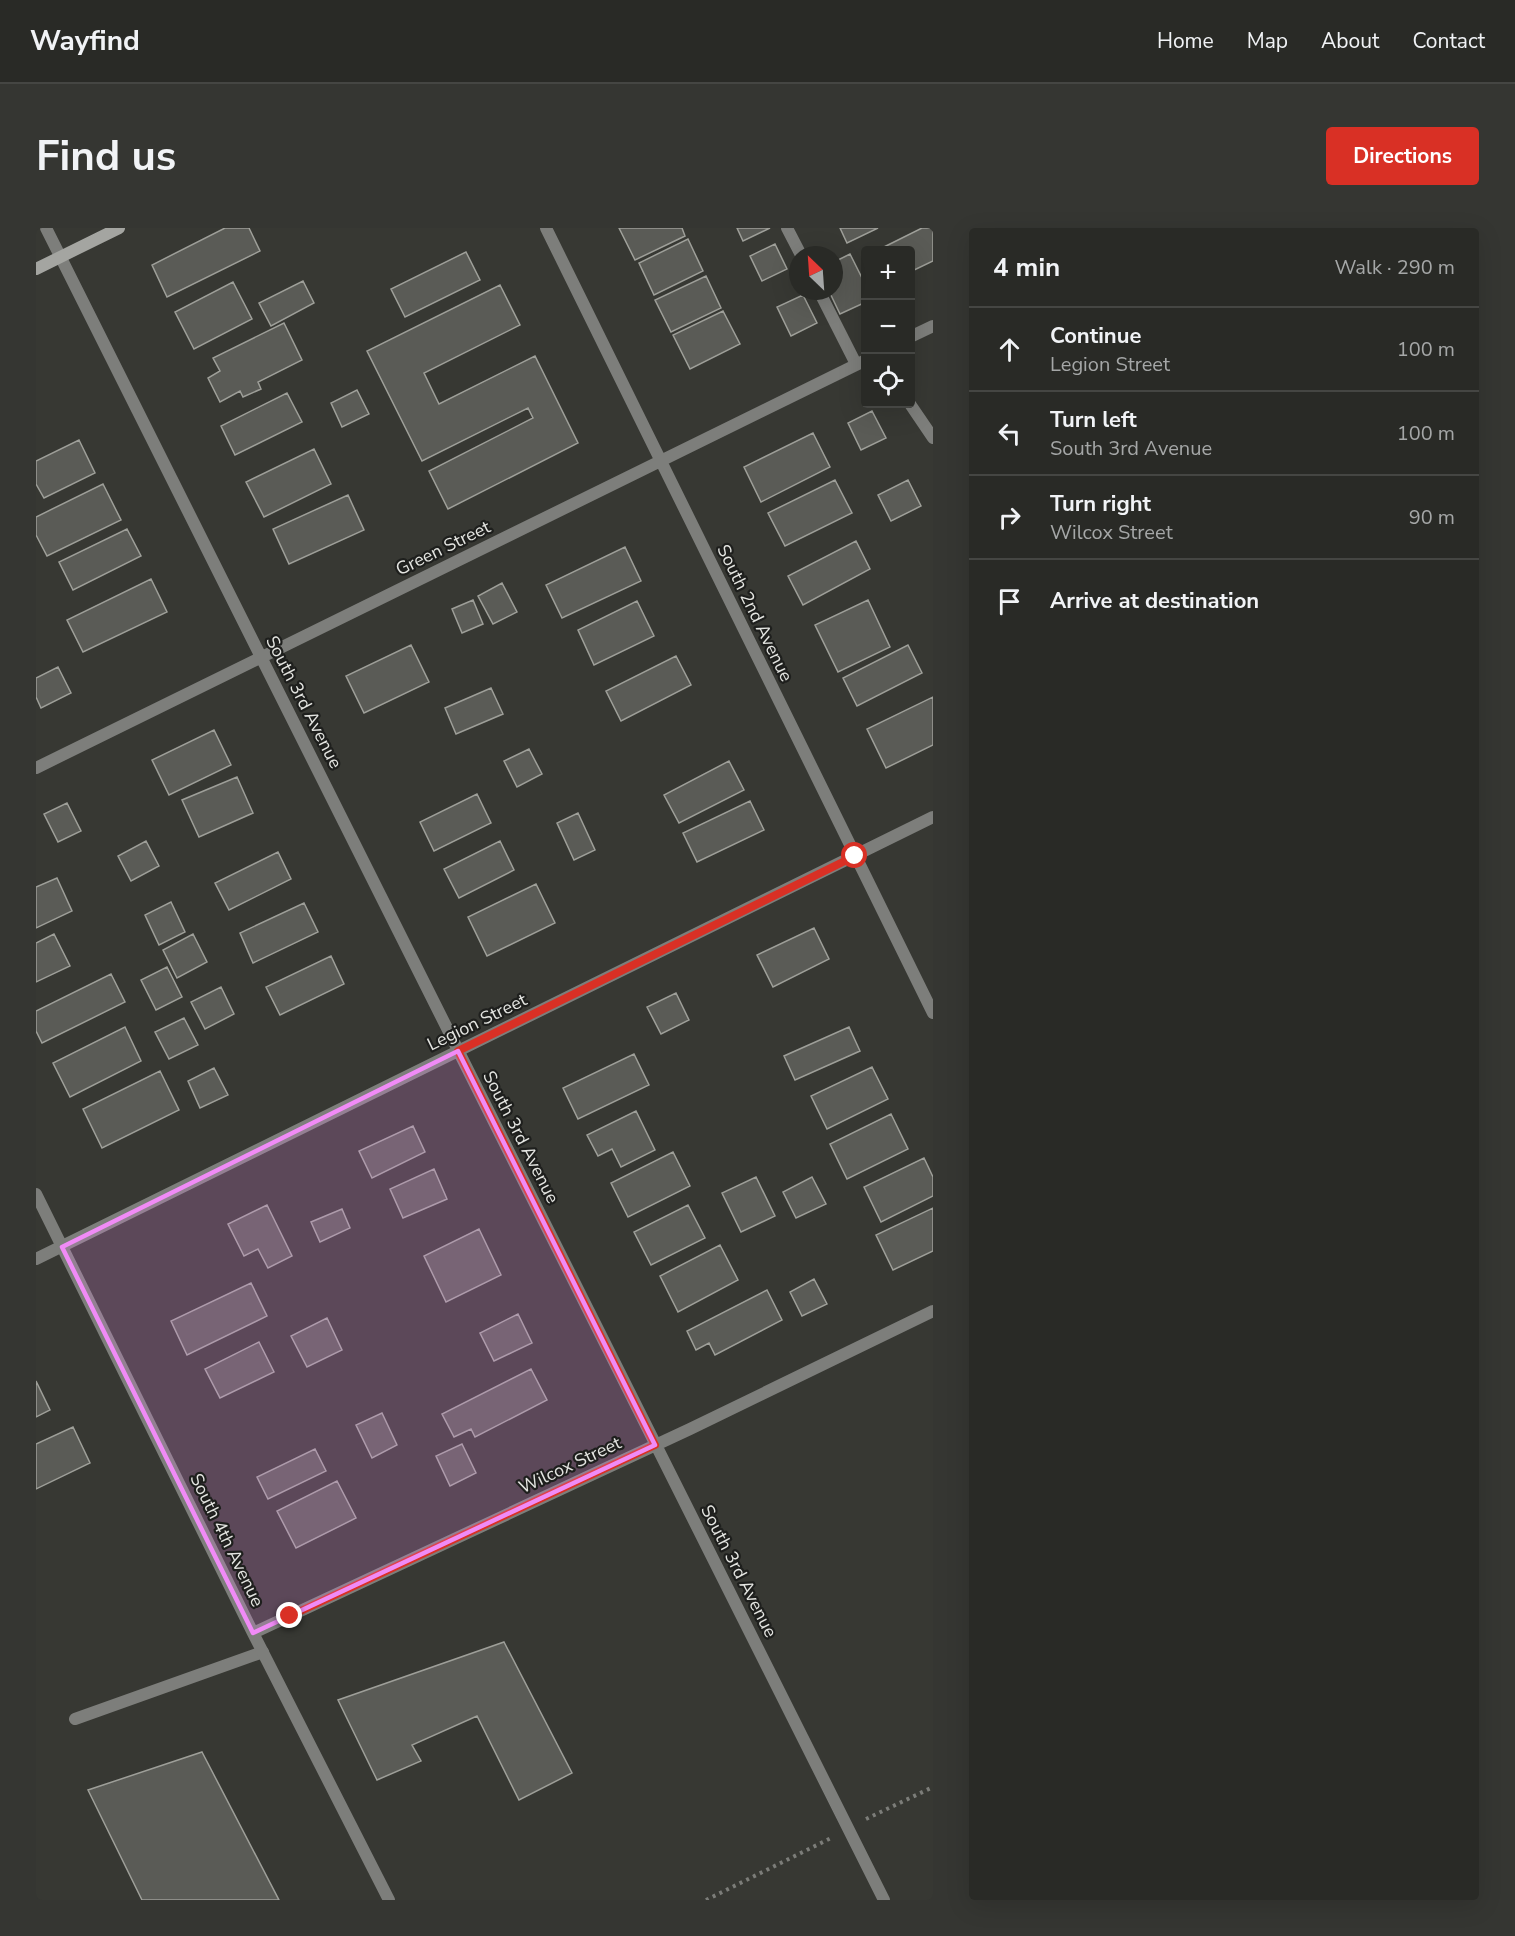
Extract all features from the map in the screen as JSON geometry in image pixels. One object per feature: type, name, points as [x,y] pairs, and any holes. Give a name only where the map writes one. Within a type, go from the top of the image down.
[{"type":"main road","points":[[36,269],[119,228]]},
{"type":"street","name":"South 3rd Avenue","points":[[46,228],[884,1900]]},
{"type":"street","name":"South 2nd Avenue","points":[[546,228],[933,1013]]},
{"type":"street","points":[[788,228],[797,246]]},
{"type":"street","points":[[824,300],[861,362]]},
{"type":"street","points":[[915,335],[933,326]]},
{"type":"street","name":"Green Street","points":[[36,768],[861,362]]},
{"type":"street","points":[[913,408],[933,438]]},
{"type":"street","name":"Legion Street","points":[[36,1259],[933,818]]},
{"type":"street","name":"South 4th Avenue","points":[[36,1194],[262,1652],[389,1900]]},
{"type":"street","name":"Wilcox Street","points":[[253,1633],[655,1445],[933,1311]]},
{"type":"street","points":[[75,1719],[262,1652]]},
{"type":"path","points":[[873,1816],[933,1787]]},
{"type":"path","points":[[706,1900],[821,1843]]},
{"type":"highlighted area","points":[[458,1051],[655,1445],[253,1633],[62,1247]]},
{"type":"building","points":[[225,228],[249,228],[260,251],[167,297],[152,265]]},
{"type":"building","points":[[619,228],[682,228],[685,236],[635,260]]},
{"type":"building","points":[[737,228],[770,228],[743,241]]},
{"type":"building","points":[[840,228],[878,228],[847,243]]},
{"type":"building","points":[[922,228],[933,228],[933,261],[915,270],[915,246],[886,246]]},
{"type":"building","points":[[688,239],[703,271],[654,295],[639,263]]},
{"type":"building","points":[[775,244],[787,269],[762,281],[750,256]]},
{"type":"building","points":[[466,252],[480,280],[405,317],[391,289]]},
{"type":"building","points":[[850,254],[861,276],[861,304],[840,314],[833,300],[843,300],[843,258]]},
{"type":"building","points":[[706,276],[721,308],[671,332],[655,300]]},
{"type":"building","points":[[303,281],[314,303],[271,326],[259,303]]},
{"type":"building","points":[[233,282],[252,319],[194,349],[175,312]]},
{"type":"building","points":[[500,285],[520,325],[424,373],[439,404],[535,356],[578,443],[448,509],[429,471],[533,418],[528,408],[422,461],[367,351]]},
{"type":"building","points":[[792,300],[806,300],[817,323],[791,336],[777,307]]},
{"type":"building","points":[[723,311],[740,344],[690,369],[673,335]]},
{"type":"building","points":[[284,323],[302,360],[258,382],[261,389],[243,397],[240,391],[220,402],[208,378],[220,371],[213,358]]},
{"type":"building","points":[[357,390],[369,414],[342,427],[331,403]]},
{"type":"building","points":[[287,393],[302,422],[235,455],[221,426]]},
{"type":"building","points":[[872,411],[886,438],[861,450],[848,423]]},
{"type":"building","points":[[813,433],[830,467],[761,502],[744,467]]},
{"type":"building","points":[[79,440],[95,473],[44,498],[36,484],[36,461]]},
{"type":"building","points":[[314,449],[331,484],[264,517],[246,482]]},
{"type":"building","points":[[835,480],[852,513],[785,546],[768,513]]},
{"type":"building","points":[[908,480],[921,506],[891,521],[878,495]]},
{"type":"building","points":[[103,484],[121,520],[47,556],[36,535],[36,517]]},
{"type":"building","points":[[348,495],[364,530],[289,564],[273,529]]},
{"type":"building","points":[[127,529],[141,556],[73,590],[59,562]]},
{"type":"building","points":[[856,541],[870,569],[803,605],[788,576]]},
{"type":"building","points":[[625,547],[641,581],[562,618],[546,585]]},
{"type":"building","points":[[151,579],[167,612],[83,652],[67,620]]},
{"type":"building","points":[[502,583],[517,612],[493,624],[478,596]]},
{"type":"building","points":[[473,600],[483,624],[462,633],[452,609]]},
{"type":"building","points":[[868,600],[890,647],[838,672],[815,625]]},
{"type":"building","points":[[637,601],[654,636],[594,665],[578,630]]},
{"type":"building","points":[[411,645],[429,682],[364,713],[346,676]]},
{"type":"building","points":[[908,645],[922,673],[857,706],[843,678]]},
{"type":"building","points":[[676,656],[691,685],[621,721],[606,691]]},
{"type":"building","points":[[58,667],[71,693],[41,708],[36,697],[36,678]]},
{"type":"building","points":[[491,688],[503,714],[456,734],[445,708]]},
{"type":"building","points":[[933,697],[933,745],[886,768],[867,729]]},
{"type":"building","points":[[214,730],[231,765],[169,795],[152,760]]},
{"type":"building","points":[[529,749],[542,774],[517,787],[504,761]]},
{"type":"building","points":[[729,761],[744,790],[679,823],[664,795]]},
{"type":"building","points":[[237,777],[253,813],[199,837],[182,800]]},
{"type":"building","points":[[477,794],[491,823],[434,851],[420,822]]},
{"type":"building","points":[[750,801],[764,830],[697,862],[683,833]]},
{"type":"building","points":[[67,803],[81,831],[58,842],[44,814]]},
{"type":"building","points":[[578,813],[595,850],[574,860],[557,823]]},
{"type":"building","points":[[146,841],[159,866],[131,881],[118,856]]},
{"type":"building","points":[[500,841],[514,870],[459,898],[444,869]]},
{"type":"building","points":[[278,852],[291,879],[229,910],[215,883]]},
{"type":"building","points":[[57,878],[72,911],[36,928],[36,887]]},
{"type":"building","points":[[536,884],[555,923],[487,956],[468,917]]},
{"type":"building","points":[[171,902],[185,932],[159,945],[145,915]]},
{"type":"building","points":[[304,903],[318,932],[253,963],[240,933]]},
{"type":"building","points":[[814,928],[829,959],[773,987],[757,955]]},
{"type":"building","points":[[54,934],[70,966],[36,982],[36,943]]},
{"type":"building","points":[[193,934],[207,962],[177,978],[163,950]]},
{"type":"building","points":[[331,956],[344,984],[280,1015],[266,987]]},
{"type":"building","points":[[167,967],[182,997],[156,1010],[141,980]]},
{"type":"building","points":[[111,974],[125,1002],[42,1043],[36,1031],[36,1011]]},
{"type":"building","points":[[221,987],[234,1014],[205,1029],[191,1002]]},
{"type":"building","points":[[676,993],[689,1020],[661,1034],[647,1007]]},
{"type":"building","points":[[184,1018],[198,1045],[169,1059],[155,1032]]},
{"type":"building","points":[[125,1027],[141,1061],[70,1097],[53,1063]]},
{"type":"building","points":[[849,1027],[860,1051],[795,1080],[784,1056]]},
{"type":"building","points":[[634,1054],[649,1085],[578,1119],[563,1088]]},
{"type":"building","points":[[872,1067],[888,1099],[827,1129],[811,1096]]},
{"type":"building","points":[[214,1068],[228,1095],[200,1108],[188,1081]]},
{"type":"building","points":[[160,1071],[179,1110],[102,1148],[83,1109]]},
{"type":"building","points":[[636,1111],[655,1150],[621,1167],[612,1149],[598,1156],[587,1135]]},
{"type":"building","points":[[891,1114],[908,1149],[847,1179],[830,1144]]},
{"type":"building","points":[[413,1126],[425,1152],[372,1178],[359,1151]]},
{"type":"building","points":[[673,1152],[690,1186],[628,1217],[611,1183]]},
{"type":"building","points":[[924,1158],[933,1177],[933,1196],[881,1222],[864,1187]]},
{"type":"building","points":[[434,1169],[447,1199],[403,1218],[390,1189]]},
{"type":"building","points":[[756,1177],[775,1216],[741,1232],[722,1193]]},
{"type":"building","points":[[812,1177],[826,1204],[796,1218],[783,1192]]},
{"type":"building","points":[[267,1205],[292,1256],[268,1268],[258,1249],[244,1256],[228,1224]]},
{"type":"building","points":[[688,1205],[705,1238],[651,1265],[634,1232]]},
{"type":"building","points":[[933,1208],[933,1251],[893,1270],[876,1235]]},
{"type":"building","points":[[342,1209],[350,1228],[320,1242],[311,1222]]},
{"type":"building","points":[[479,1229],[501,1275],[446,1302],[424,1256]]},
{"type":"building","points":[[720,1245],[738,1280],[678,1312],[660,1276]]},
{"type":"building","points":[[814,1279],[827,1304],[802,1316],[790,1292]]},
{"type":"building","points":[[251,1283],[267,1316],[187,1355],[171,1321]]},
{"type":"building","points":[[767,1290],[782,1320],[715,1355],[709,1343],[696,1350],[687,1331]]},
{"type":"building","points":[[518,1314],[532,1343],[494,1361],[480,1333]]},
{"type":"building","points":[[327,1318],[342,1350],[307,1367],[291,1336]]},
{"type":"building","points":[[259,1342],[274,1372],[220,1398],[205,1369]]},
{"type":"building","points":[[531,1369],[547,1400],[475,1437],[471,1429],[454,1437],[442,1414]]},
{"type":"building","points":[[36,1381],[50,1410],[36,1417]]},
{"type":"building","points":[[382,1413],[397,1445],[372,1458],[356,1425]]},
{"type":"building","points":[[73,1427],[90,1463],[36,1489],[36,1444]]},
{"type":"building","points":[[462,1444],[476,1473],[450,1486],[436,1456]]},
{"type":"building","points":[[315,1449],[326,1471],[268,1499],[257,1477]]},
{"type":"building","points":[[337,1481],[356,1518],[296,1548],[277,1511]]},
{"type":"building","points":[[504,1642],[572,1773],[519,1800],[477,1716],[412,1745],[421,1761],[377,1780],[338,1700]]},
{"type":"building","points":[[202,1752],[279,1900],[142,1900],[88,1790]]},
{"type":"route","points":[[290,1616],[655,1445],[458,1051],[855,856]]}]
